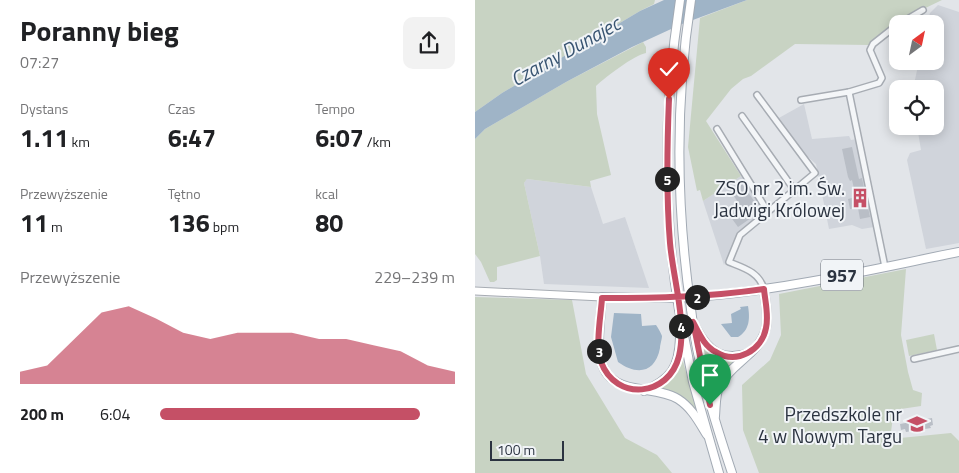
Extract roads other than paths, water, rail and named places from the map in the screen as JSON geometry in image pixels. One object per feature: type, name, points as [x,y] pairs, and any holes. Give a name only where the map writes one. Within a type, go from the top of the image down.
[{"type":"main road","points":[[680,0],[671,74],[667,151],[670,244],[681,326],[693,382],[719,473]]},
{"type":"main road","points":[[691,0],[680,100],[679,177],[684,257],[699,359],[714,420],[732,473]]},
{"type":"main road","name":"957","points":[[475,291],[602,298],[698,296],[764,289],[885,268],[959,252]]},
{"type":"main road","points":[[714,420],[720,385],[726,375],[750,353],[763,337],[767,326],[764,289]]},
{"type":"main road","points":[[602,298],[599,349],[602,363],[608,375],[619,383],[678,399],[694,414],[707,435]]},
{"type":"main road","points":[[693,322],[706,344],[717,353],[731,357],[750,353]]},
{"type":"main road","points":[[644,391],[661,383],[672,371],[680,352],[681,326]]},
{"type":"street","points":[[914,15],[923,10]]},
{"type":"street","points":[[801,100],[849,92],[879,83],[882,78],[870,50],[873,44],[889,31]]},
{"type":"street","points":[[849,92],[885,268]]},
{"type":"street","points":[[757,95],[815,173],[740,235],[729,262],[743,267],[757,276],[764,289]]},
{"type":"street","points":[[742,116],[795,191]]},
{"type":"street","points":[[717,128],[768,212]]},
{"type":"street","points":[[914,359],[959,349]]},
{"type":"water","points":[[664,0],[747,0],[682,24],[632,47],[566,82],[485,129],[475,139],[475,112],[502,93],[640,11]]},
{"type":"water","points":[[748,306],[749,319],[745,331],[738,337],[731,337],[721,324],[732,323],[731,314],[741,309],[740,307]]},
{"type":"water","points":[[614,313],[641,314],[642,326],[657,326],[662,336],[660,348],[654,363],[644,370],[631,369],[618,362],[611,337]]},
{"type":"place","name":"ZSO nr 2 im. Św. Jadwigi Królowej","points":[[860,198]]},
{"type":"place","name":"Przedszkole nr 4 w Nowym Targu","points":[[917,424]]},
{"type":"water label","name":"Czarny Dunajec","points":[[565,51]]}]
